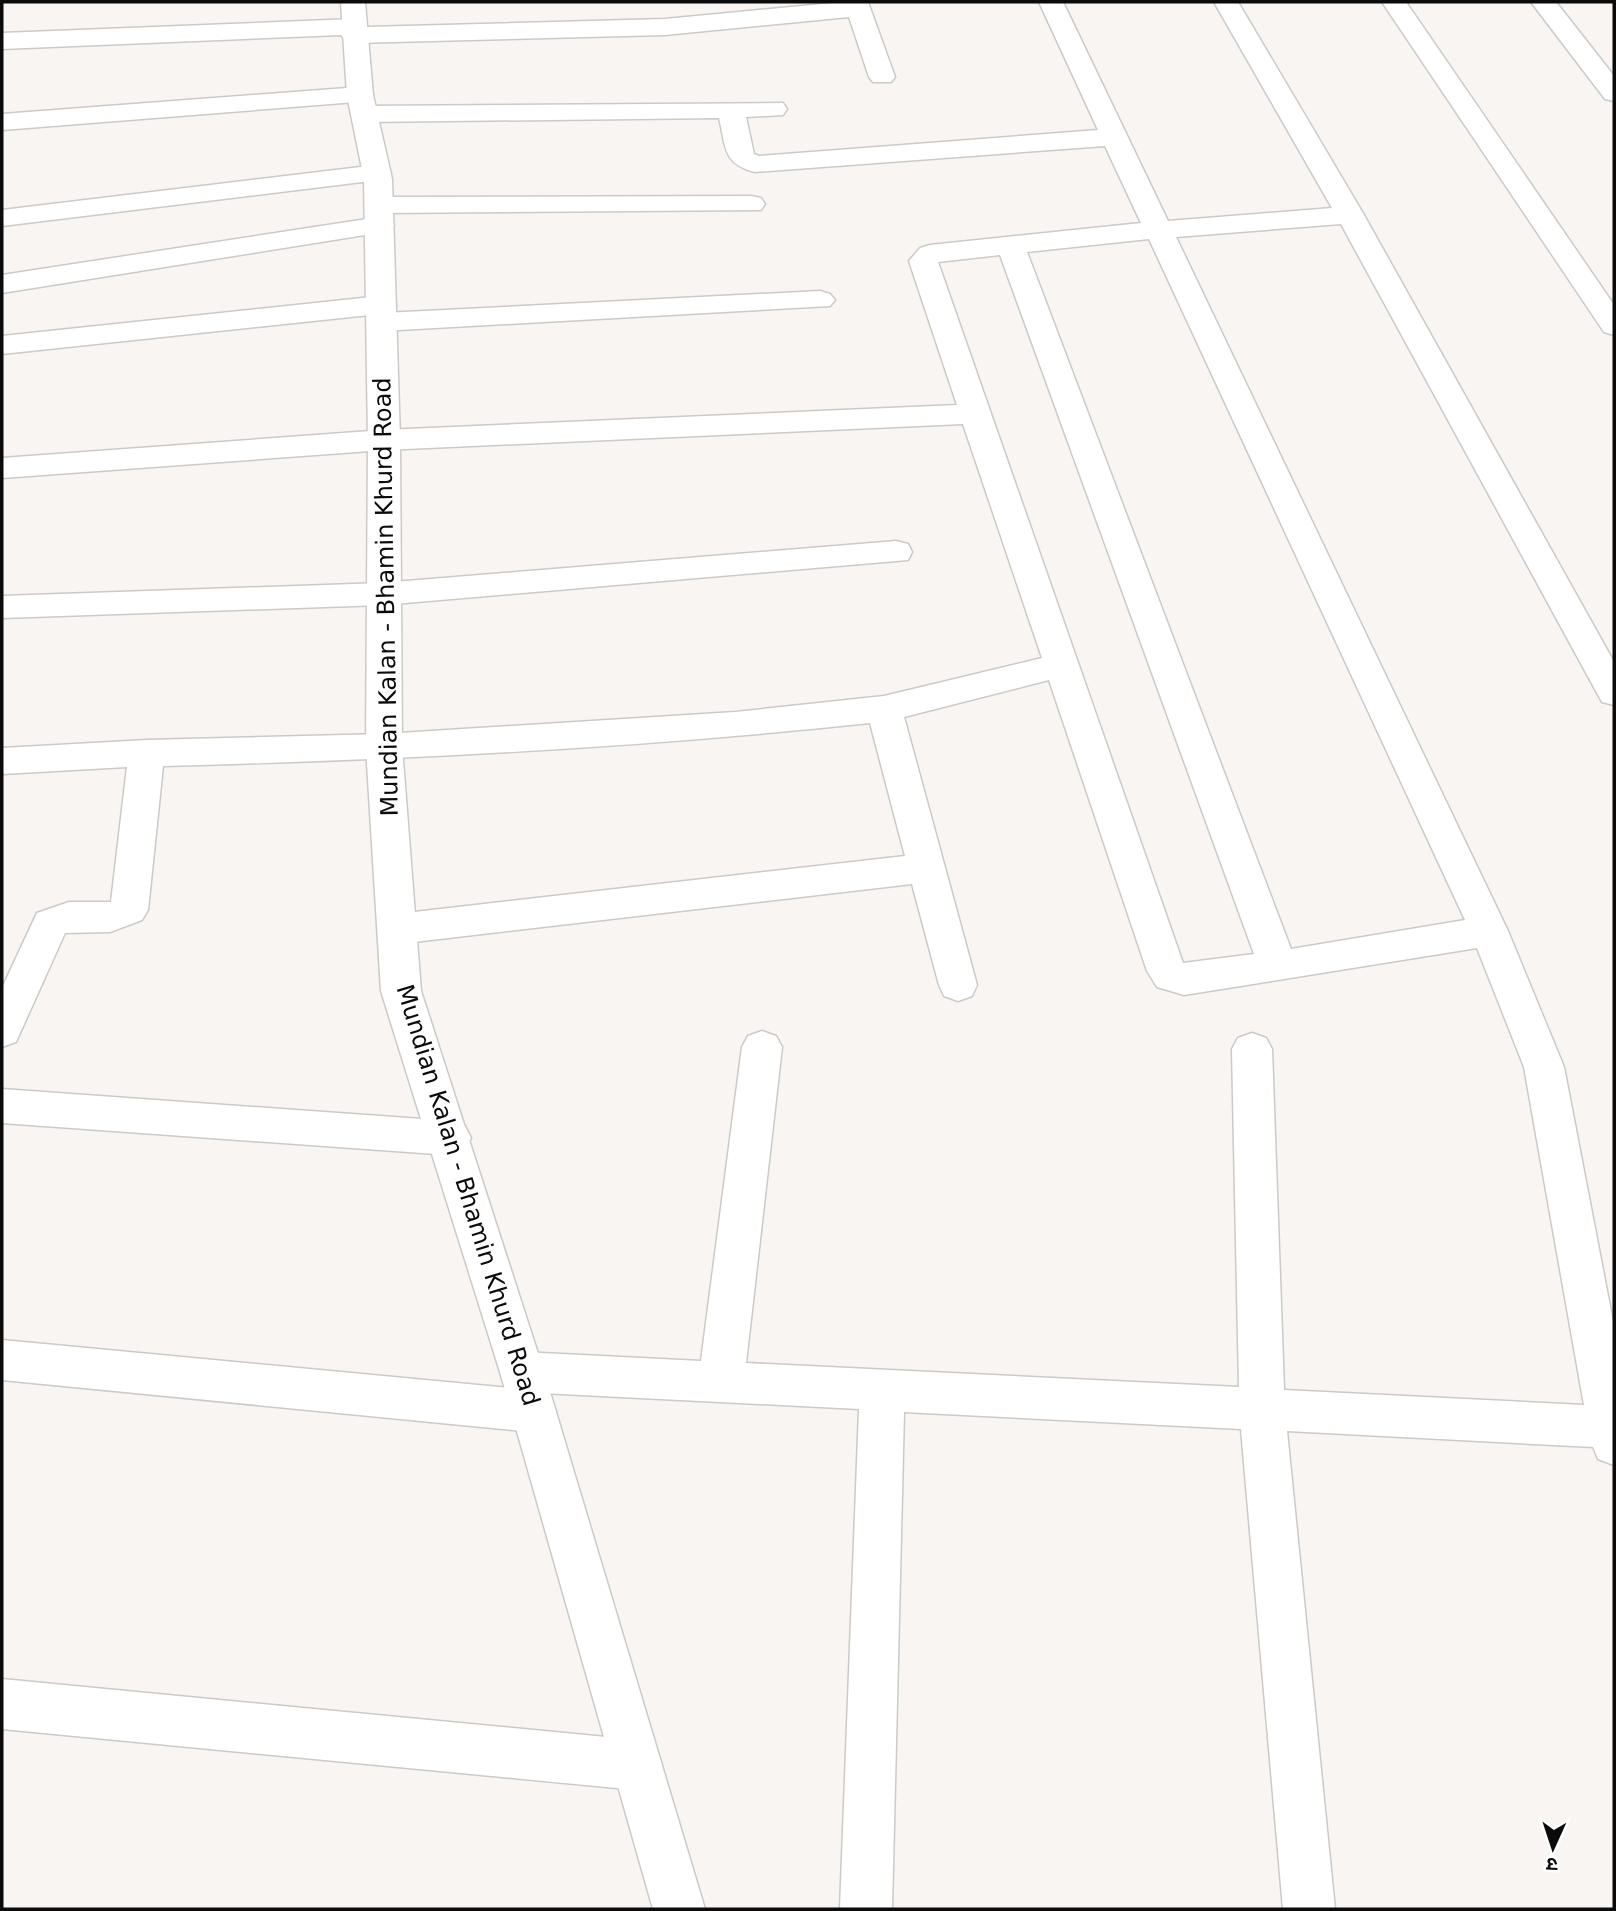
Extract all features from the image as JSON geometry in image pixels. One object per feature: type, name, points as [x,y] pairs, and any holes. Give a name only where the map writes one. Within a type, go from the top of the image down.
[{"type":"street","points":[[2,1360],[528,1392],[721,1382],[1262,1409],[1613,1433],[1544,1067],[1489,931],[1051,2]]},
{"type":"street","points":[[1227,2],[1350,215],[1614,693]]},
{"type":"street","points":[[1394,2],[1614,326]]},
{"type":"street","points":[[1544,2],[1614,93]]},
{"type":"street","points":[[2,41],[354,21],[673,26],[857,5],[882,77]]},
{"type":"street","name":"Mundian Kalan - Bhamin Khurd Road","points":[[354,21],[362,104],[379,201],[384,440],[384,747],[401,991],[450,1138],[528,1392],[679,1909]]},
{"type":"street","points":[[2,122],[362,104],[731,111],[774,108]]},
{"type":"street","points":[[731,111],[742,158],[755,164],[1114,137]]},
{"type":"street","points":[[2,218],[379,201],[751,204]]},
{"type":"street","points":[[2,284],[379,201]]},
{"type":"street","points":[[1350,215],[1158,230],[930,254],[923,261],[1166,971],[1171,976],[1184,980],[1489,931]]},
{"type":"street","points":[[1011,247],[1278,966]]},
{"type":"street","points":[[2,345],[180,324],[381,314],[820,300]]},
{"type":"street","points":[[2,468],[384,440],[975,414]]},
{"type":"street","points":[[2,607],[383,594],[896,552]]},
{"type":"street","points":[[2,761],[147,752],[384,747],[735,725],[884,709],[1061,665]]},
{"type":"street","points":[[884,709],[958,985]]},
{"type":"street","points":[[2,1031],[50,923],[66,916],[111,918],[129,910],[147,752]]},
{"type":"street","points":[[397,929],[928,868]]},
{"type":"street","points":[[721,1382],[762,1047]]},
{"type":"street","points":[[1252,1049],[1262,1409],[1309,1909]]},
{"type":"street","points":[[2,1106],[450,1138]]},
{"type":"street","points":[[866,1909],[882,1390]]},
{"type":"street","points":[[2,1704],[637,1765]]}]
